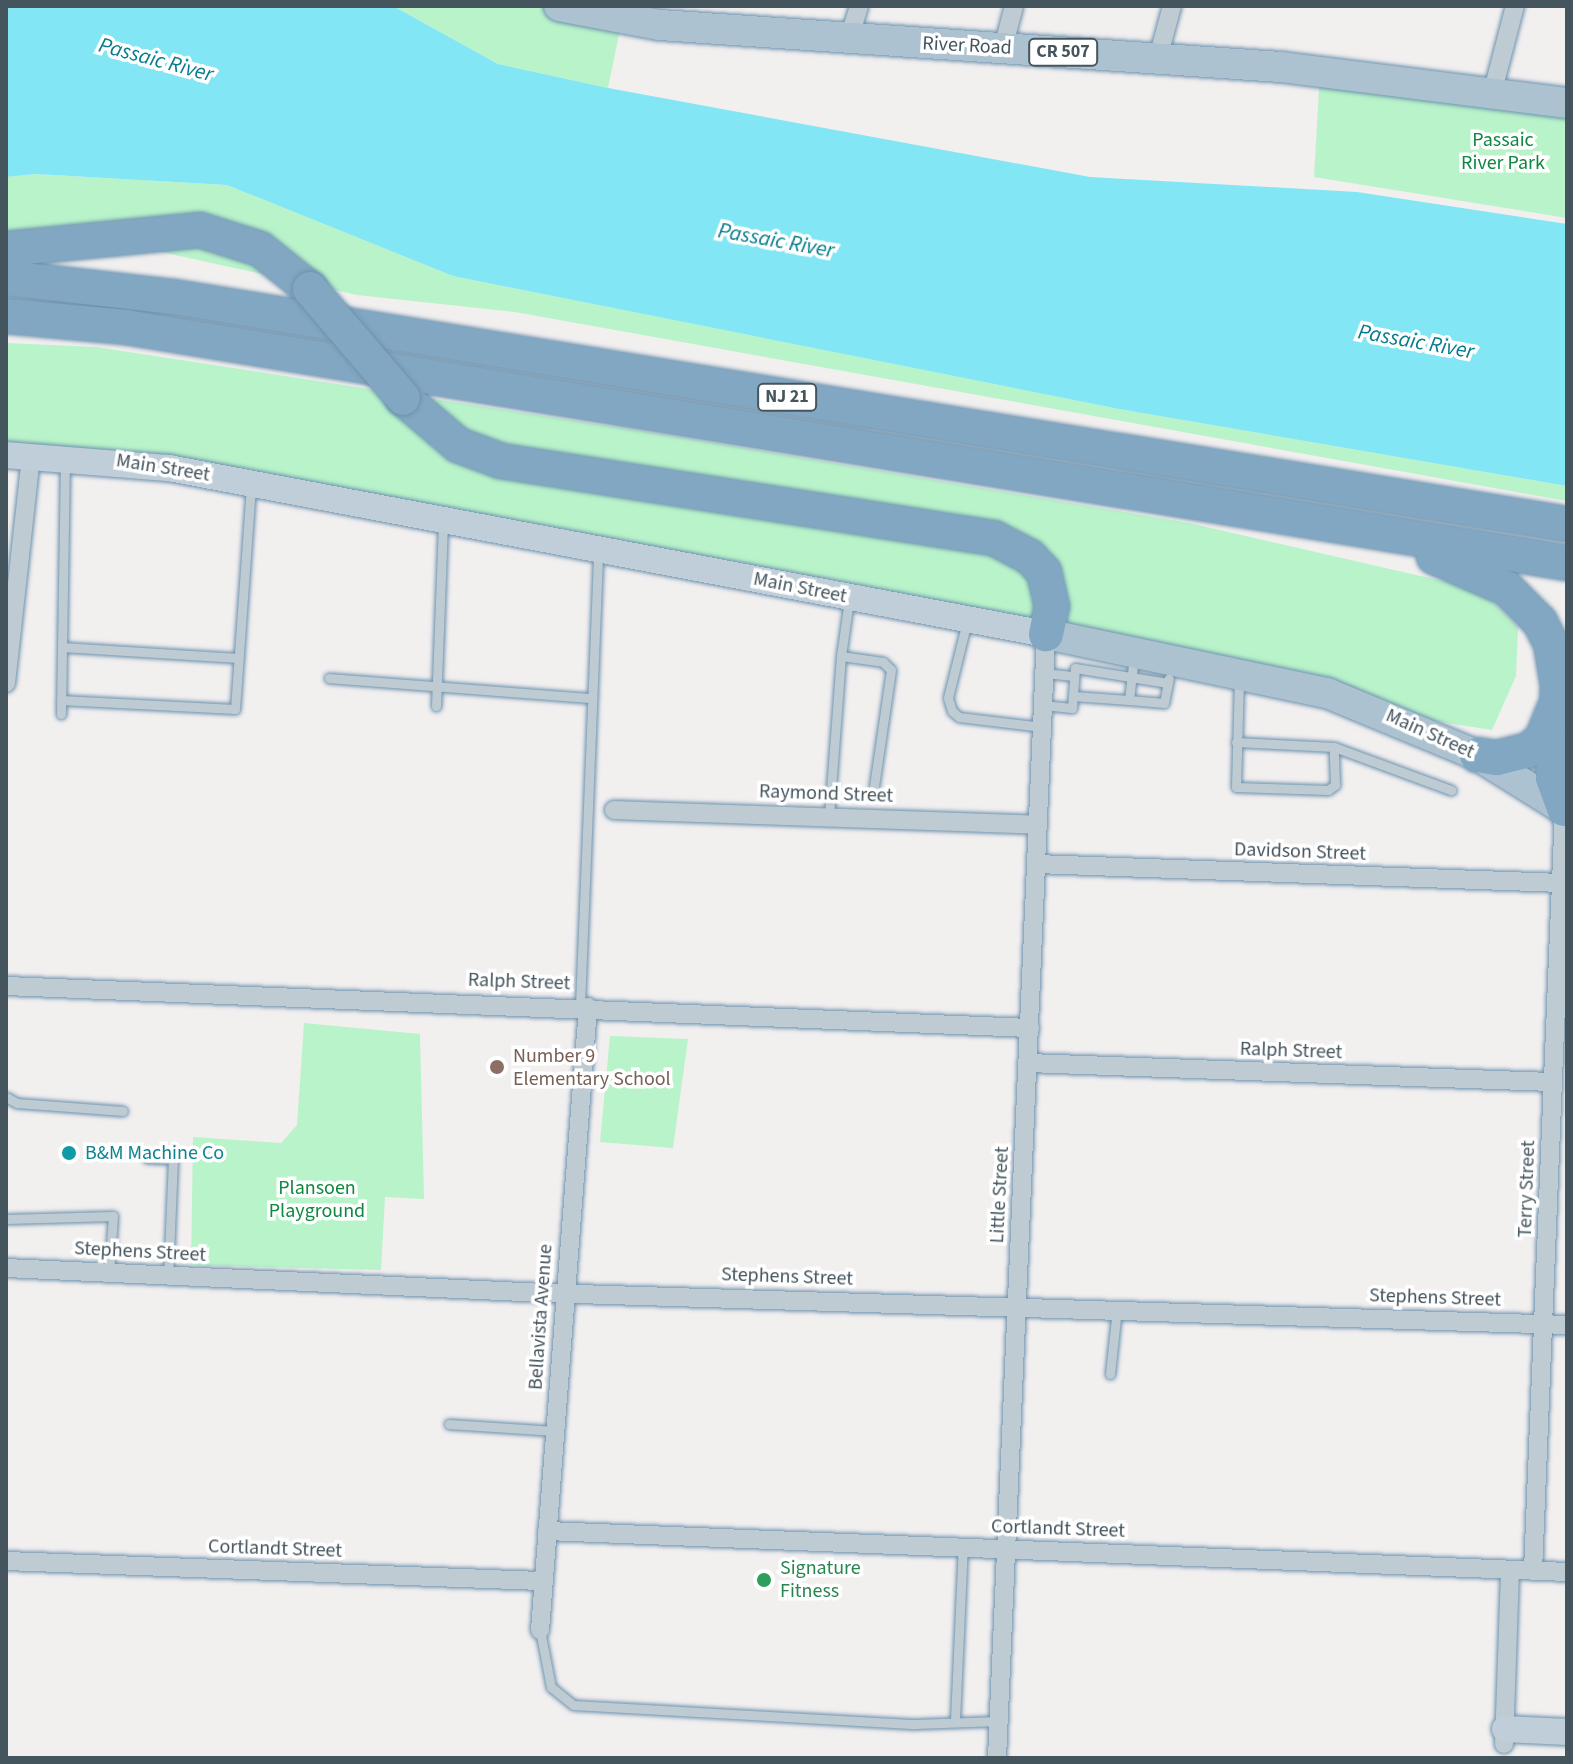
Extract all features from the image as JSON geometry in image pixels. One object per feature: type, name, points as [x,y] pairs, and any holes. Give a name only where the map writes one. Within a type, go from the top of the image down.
[{"type":"highway","points":[[6,249],[200,230],[260,249],[310,289],[403,398],[458,445],[501,461],[994,538],[1030,557],[1044,572],[1069,655]]},
{"type":"highway","name":"NJ 21","points":[[6,278],[159,295],[1567,524]]},
{"type":"highway","name":"NJ 21","points":[[6,316],[140,329],[1567,563]]},
{"type":"highway","points":[[1079,483],[1463,566],[1506,588],[1540,622],[1551,644],[1558,686],[1553,778],[1566,808]]},
{"type":"highway","points":[[1477,755],[1514,756],[1542,739],[1558,686]]},
{"type":"main road","name":"River Road","points":[[559,6],[608,18],[705,16],[849,39],[1281,67],[1567,103]]},
{"type":"main road","name":"Main Street","points":[[1069,655],[1170,671],[1239,671],[1381,712],[1477,755],[1566,808]]},
{"type":"street","points":[[849,39],[859,6]]},
{"type":"street","points":[[1003,48],[1014,6]]},
{"type":"street","points":[[1158,58],[1172,6]]},
{"type":"street","points":[[1492,94],[1515,6]]},
{"type":"street","points":[[6,683],[18,455]]},
{"type":"street","name":"Main Street","points":[[18,455],[65,457],[252,483],[968,619],[1069,655]]},
{"type":"street","name":"Little Street","points":[[997,1758],[1044,673],[1069,655]]},
{"type":"street","name":"Raymond Street","points":[[614,810],[830,808],[1037,825]]},
{"type":"street","name":"Terry Street","points":[[1533,1571],[1566,808]]},
{"type":"street","name":"Davidson Street","points":[[1036,864],[1562,883]]},
{"type":"street","name":"Ralph Street","points":[[6,986],[584,1006],[1030,1028]]},
{"type":"street","name":"Bellavista Avenue","points":[[540,1630],[584,1006]]},
{"type":"street","name":"Ralph Street","points":[[1028,1063],[1552,1082]]},
{"type":"street","name":"Stephens Street","points":[[6,1268],[565,1292],[1567,1325]]},
{"type":"street","name":"Cortlandt Street","points":[[547,1531],[1567,1572]]},
{"type":"street","name":"Cortlandt Street","points":[[6,1561],[542,1581]]},
{"type":"street","points":[[1510,1570],[1504,1737],[1567,1732]]},
{"type":"lane","points":[[61,714],[65,457]]},
{"type":"lane","points":[[61,700],[235,709],[252,483]]},
{"type":"lane","points":[[436,706],[443,520]]},
{"type":"lane","points":[[584,1006],[591,698],[598,549]]},
{"type":"lane","points":[[830,808],[841,656],[849,597]]},
{"type":"lane","points":[[968,619],[948,698],[952,711],[959,717],[1042,727]]},
{"type":"lane","points":[[62,647],[239,658]]},
{"type":"lane","points":[[1044,673],[1069,655]]},
{"type":"lane","points":[[1043,705],[1072,708],[1069,655]]},
{"type":"lane","points":[[841,656],[883,662],[891,670],[874,787]]},
{"type":"lane","points":[[1129,700],[1133,664]]},
{"type":"lane","points":[[1073,696],[1164,703],[1170,671]]},
{"type":"lane","points":[[1239,671],[1234,779],[1242,791],[1328,790],[1335,785],[1334,747]]},
{"type":"lane","points":[[329,678],[591,698]]},
{"type":"lane","points":[[1236,742],[1334,747],[1451,790]]},
{"type":"lane","points":[[6,1097],[17,1103],[123,1111]]},
{"type":"lane","points":[[147,1158],[173,1159],[168,1276]]},
{"type":"lane","points":[[6,1219],[113,1216],[109,1273]]},
{"type":"lane","points":[[1110,1374],[1117,1309]]},
{"type":"lane","points":[[449,1424],[555,1431]]},
{"type":"lane","points":[[955,1720],[963,1547]]},
{"type":"lane","points":[[540,1630],[551,1687],[573,1705],[915,1724],[955,1720],[998,1721]]},
{"type":"green space","points":[[393,6],[559,6],[622,20],[608,88],[498,64]]},
{"type":"green space","name":"Passaic River Park","points":[[1320,72],[1567,103],[1567,218],[1314,177]]},
{"type":"green space","points":[[36,174],[227,185],[453,276],[1119,409],[1567,486],[1567,501],[515,312],[357,295],[130,245],[6,231],[6,177]]},
{"type":"green space","points":[[6,343],[96,347],[655,433],[1189,523],[1490,592],[1486,595],[1518,627],[1516,676],[1492,730],[1421,719],[1208,654],[6,452]]},
{"type":"green space","name":"Plansoen Playground","points":[[304,1023],[420,1034],[424,1199],[385,1197],[381,1270],[191,1265],[193,1137],[281,1143],[297,1125]]},
{"type":"green space","points":[[610,1036],[688,1039],[673,1148],[600,1142]]},
{"type":"water","name":"Passaic River","points":[[6,6],[393,6],[498,64],[608,88],[1090,177],[1357,192],[1567,224],[1567,486],[1119,409],[453,276],[227,185],[36,174],[6,177]]},
{"type":"place","name":"Number 9 Elementary School","points":[[497,1067]]},
{"type":"place","name":"B&M Machine Co","points":[[69,1153]]},
{"type":"place","name":"Signature Fitness","points":[[764,1580]]}]
